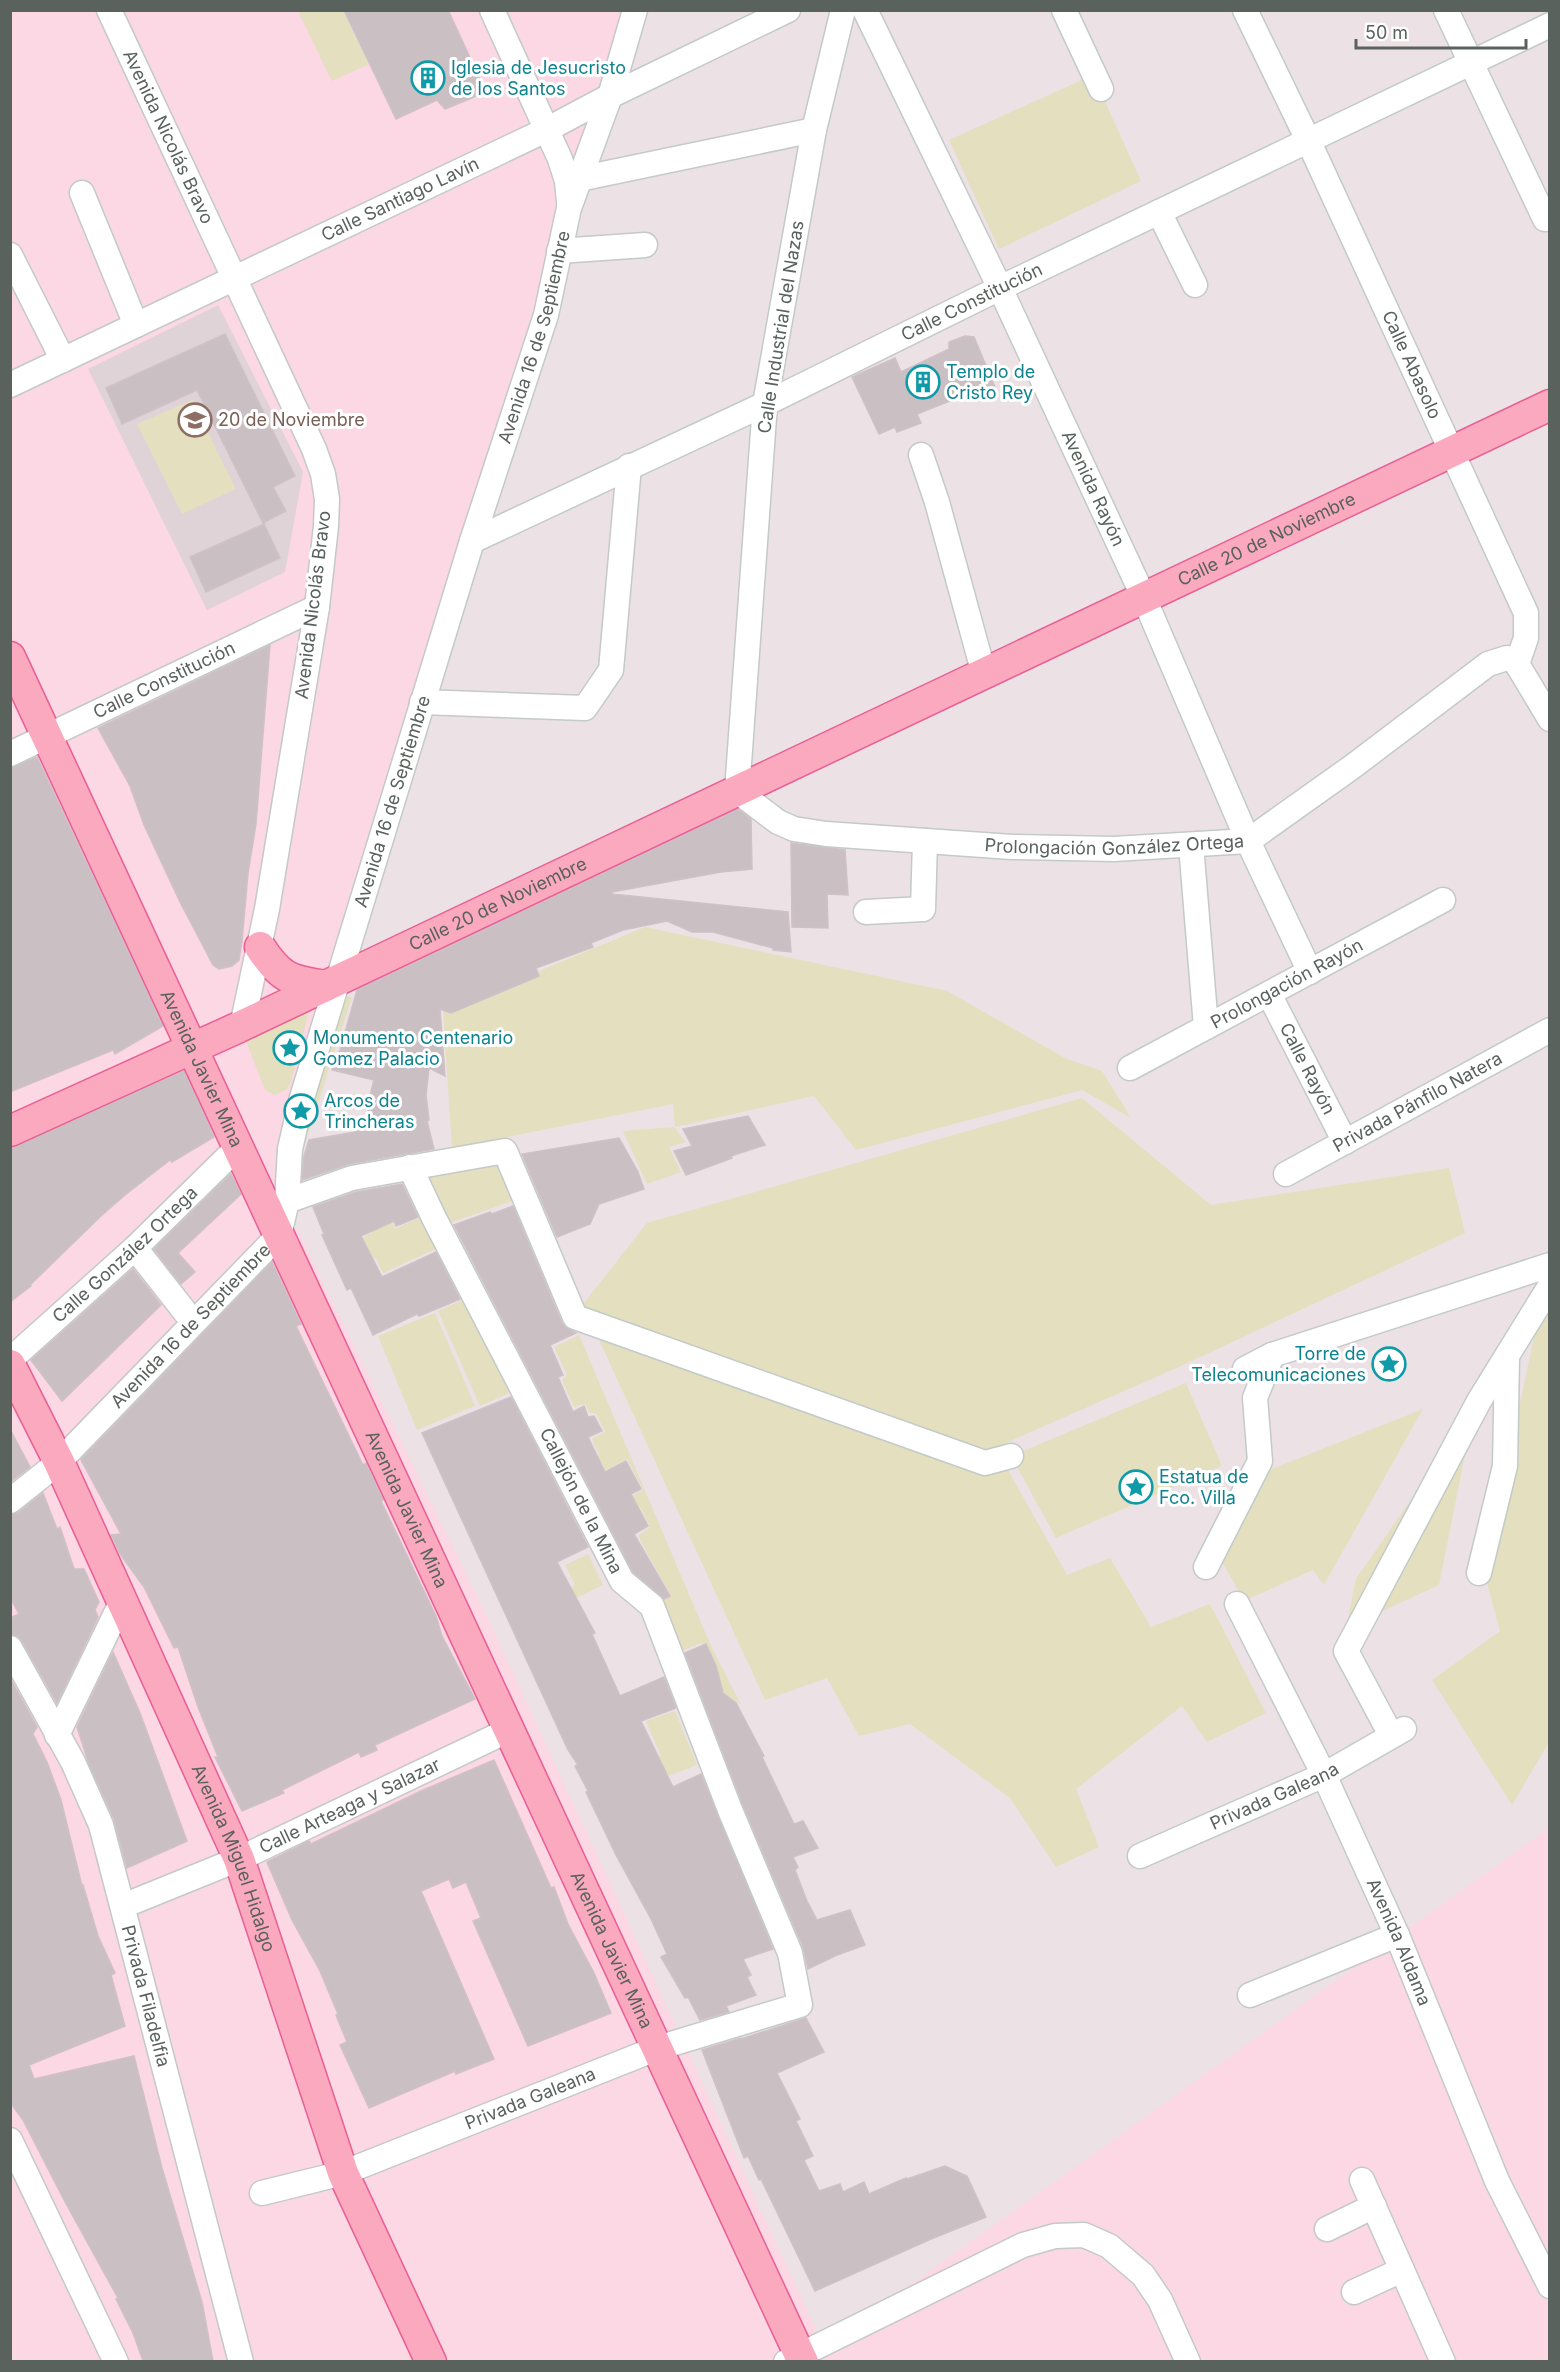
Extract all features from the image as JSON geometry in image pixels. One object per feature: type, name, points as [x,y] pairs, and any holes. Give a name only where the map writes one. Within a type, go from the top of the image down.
[{"type":"main road","name":"Calle 20 de Noviembre","points":[[10,1131],[242,1026],[1550,405]]},
{"type":"main road","name":"Avenida Javier Mina","points":[[10,657],[658,2048],[797,2359]]},
{"type":"main road","points":[[260,946],[272,966],[286,977],[306,984],[332,983]]},
{"type":"main road","name":"Avenida Miguel Hidalgo","points":[[10,1365],[59,1462],[239,1859],[343,2173],[431,2361]]},
{"type":"street","name":"Avenida Nicolás Bravo","points":[[109,10],[314,449],[323,474],[327,499],[317,608],[260,946],[242,1026]]},
{"type":"street","points":[[492,10],[560,159],[567,181],[569,208]]},
{"type":"street","name":"Avenida 16 de Septiembre","points":[[10,1501],[59,1462],[279,1235],[287,1201],[290,1149],[332,983],[546,315],[569,208],[610,96],[635,10]]},
{"type":"street","name":"Calle Santiago Lavín","points":[[10,385],[546,130],[610,96],[788,10]]},
{"type":"street","name":"Calle Industrial del Nazas","points":[[736,791],[765,404],[814,130],[843,10]]},
{"type":"street","name":"Avenida Rayón","points":[[865,10],[1000,288],[1144,598],[1248,841],[1310,972]]},
{"type":"street","points":[[1064,10],[1101,89]]},
{"type":"street","name":"Calle Abasolo","points":[[1245,10],[1308,140],[1526,613],[1526,638],[1517,664]]},
{"type":"street","points":[[1446,10],[1545,219]]},
{"type":"street","name":"Calle Constitución","points":[[472,541],[765,404],[1000,288],[1550,25]]},
{"type":"street","points":[[579,179],[814,130]]},
{"type":"street","points":[[82,193],[136,325]]},
{"type":"street","points":[[1159,212],[1195,285]]},
{"type":"street","points":[[560,251],[645,245]]},
{"type":"street","points":[[10,255],[63,360]]},
{"type":"street","points":[[921,455],[937,502],[984,674]]},
{"type":"street","points":[[422,702],[585,708],[610,670],[630,466]]},
{"type":"street","name":"Calle Constitución","points":[[10,753],[317,608]]},
{"type":"street","name":"Prolongación González Ortega","points":[[736,791],[778,822],[794,829],[826,834],[1012,848],[1114,849],[1248,841],[1352,767],[1488,664],[1507,658],[1517,664]]},
{"type":"street","points":[[1517,664],[1541,684],[1550,719]]},
{"type":"street","points":[[866,912],[923,909],[925,841]]},
{"type":"street","points":[[1191,844],[1206,1028]]},
{"type":"street","name":"Prolongación Rayón","points":[[1130,1068],[1443,900]]},
{"type":"street","name":"Calle Rayón","points":[[1269,994],[1344,1143]]},
{"type":"street","name":"Privada Pánfilo Natera","points":[[1286,1174],[1550,1030]]},
{"type":"street","name":"Calle González Ortega","points":[[10,1360],[135,1248],[238,1146]]},
{"type":"street","points":[[287,1201],[352,1178],[505,1151],[575,1317],[985,1463],[1011,1456]]},
{"type":"street","name":"Callejón de la Mina","points":[[410,1167],[434,1218],[622,1581],[652,1606],[730,1810],[790,1953],[800,2005]]},
{"type":"street","points":[[135,1248],[193,1322]]},
{"type":"street","points":[[1245,1369],[1272,1355],[1550,1265]]},
{"type":"street","points":[[1479,1573],[1504,1466],[1508,1354],[1550,1286]]},
{"type":"street","name":"Privada Galeana","points":[[1140,1856],[1324,1775],[1397,1732],[1346,1650],[1479,1401],[1508,1354]]},
{"type":"street","points":[[1206,1567],[1260,1461],[1255,1398],[1272,1355]]},
{"type":"street","points":[[57,1735],[122,1600]]},
{"type":"street","name":"Avenida Aldama","points":[[1237,1604],[1324,1775],[1397,1935],[1497,2181],[1550,2286]]},
{"type":"street","name":"Privada Filadelfia","points":[[10,1648],[73,1762],[96,1815],[123,1906],[241,2361]]},
{"type":"street","name":"Calle Arteaga y Salazar","points":[[123,1906],[239,1859],[509,1730]]},
{"type":"street","points":[[1250,1995],[1397,1935]]},
{"type":"street","name":"Privada Galeana","points":[[262,2193],[343,2173],[658,2048],[800,2005]]},
{"type":"street","points":[[10,2140],[116,2361]]},
{"type":"street","points":[[1362,2180],[1443,2361]]},
{"type":"street","points":[[1327,2229],[1374,2206]]},
{"type":"street","points":[[797,2359],[1023,2245],[1055,2236],[1084,2235],[1109,2246],[1143,2275],[1160,2300],[1188,2361]]},
{"type":"street","points":[[1354,2292],[1402,2270]]},
{"type":"shaded area","points":[[11,11],[627,11],[279,1192],[483,1608],[824,2347],[1549,1828],[1549,2361],[11,2362]]},
{"type":"shaded area","points":[[298,11],[344,11],[369,64],[332,81]]},
{"type":"shaded area","points":[[1093,75],[1141,181],[999,249],[949,140]]},
{"type":"shaded area","name":"20 de Noviembre","points":[[218,305],[303,472],[285,572],[207,610],[88,369]]},
{"type":"shaded area","points":[[192,400],[236,489],[182,514],[137,424]]},
{"type":"shaded area","points":[[645,927],[947,991],[1065,1058],[1102,1071],[1131,1118],[1082,1090],[856,1150],[814,1096],[675,1127],[673,1104],[452,1148],[443,1011]]},
{"type":"shaded area","points":[[332,993],[352,997],[294,1178]]},
{"type":"shaded area","points":[[305,1007],[308,1011],[307,1019],[291,1082],[287,1089],[275,1095],[265,1090],[246,1041],[247,1035]]},
{"type":"shaded area","points":[[1082,1098],[1211,1205],[1449,1168],[1465,1233],[1181,1366],[990,1450],[577,1312],[647,1223]]},
{"type":"shaded area","points":[[674,1127],[686,1142],[669,1147],[681,1172],[647,1184],[623,1131]]},
{"type":"shaded area","points":[[502,1155],[518,1199],[444,1225],[416,1170]]},
{"type":"shaded area","points":[[385,1206],[395,1229],[425,1215],[440,1247],[383,1273],[376,1258],[369,1259],[360,1239],[372,1233],[365,1215]]},
{"type":"shaded area","points":[[1549,1284],[1549,1742],[1512,1805],[1432,1680],[1500,1631],[1484,1572],[1545,1286]]},
{"type":"shaded area","points":[[467,1298],[509,1393],[480,1406],[438,1311]]},
{"type":"shaded area","points":[[435,1313],[475,1406],[417,1430],[378,1336]]},
{"type":"shaded area","points":[[579,1335],[710,1644],[741,1705],[725,1695],[702,1643],[669,1656],[649,1609],[671,1596],[638,1536],[650,1527],[640,1507],[615,1521],[607,1510],[643,1490],[627,1459],[599,1473],[592,1459],[599,1455],[592,1439],[605,1432],[596,1413],[590,1413],[585,1404],[574,1407],[562,1380],[567,1375],[554,1347]]},
{"type":"shaded area","points":[[599,1340],[1008,1470],[1067,1575],[1110,1558],[1151,1627],[1210,1604],[1266,1713],[1207,1742],[1182,1706],[1076,1789],[1099,1847],[1056,1867],[1010,1798],[910,1724],[859,1736],[827,1678],[765,1700]]},
{"type":"shaded area","points":[[1186,1383],[1222,1466],[1056,1538],[1011,1456]]},
{"type":"shaded area","points":[[1423,1409],[1324,1585],[1313,1570],[1244,1601],[1207,1535],[1254,1476]]},
{"type":"shaded area","points":[[1474,1409],[1439,1585],[1346,1628],[1356,1579]]},
{"type":"shaded area","points":[[588,1554],[603,1585],[566,1603],[561,1591],[575,1585],[565,1565]]},
{"type":"shaded area","points":[[675,1711],[697,1765],[650,1783],[641,1765],[661,1756],[646,1721]]},
{"type":"building","name":"Iglesia de Jesucristo de los Santos","points":[[344,10],[448,10],[486,92],[445,109],[437,100],[396,119]]},
{"type":"building","points":[[225,334],[295,476],[273,487],[286,511],[263,523],[197,390],[122,424],[106,388]]},
{"type":"building","name":"Templo de Cristo Rey","points":[[965,336],[974,337],[995,387],[982,393],[975,391],[917,414],[921,423],[897,432],[895,427],[879,434],[852,377],[895,358],[901,372],[949,349],[949,342]]},
{"type":"building","points":[[264,524],[280,558],[206,592],[190,557]]},
{"type":"building","points":[[270,645],[256,824],[248,873],[242,941],[239,960],[232,966],[219,969],[213,965],[180,902],[144,825],[130,786],[98,728]]},
{"type":"building","points":[[37,757],[163,1026],[115,1054],[113,1050],[10,1092],[10,768]]},
{"type":"building","points":[[738,809],[751,819],[752,869],[721,872],[612,892],[612,894],[788,912],[791,952],[773,950],[773,948],[713,932],[692,932],[667,921],[623,930],[591,943],[593,947],[536,968],[539,976],[451,1013],[440,1009],[445,1076],[429,1068],[426,1095],[429,1120],[427,1121],[434,1149],[349,1164],[302,1180],[304,1156],[309,1140],[355,1132],[356,1124],[373,1124],[367,1107],[374,1080],[332,1070],[357,990]]},
{"type":"building","points":[[791,843],[845,850],[848,895],[827,894],[828,928],[792,927]]},
{"type":"building","points":[[184,1071],[214,1137],[172,1162],[170,1160],[125,1195],[31,1286],[10,1302],[10,1148]]},
{"type":"building","points":[[748,1116],[765,1145],[686,1175],[674,1151],[692,1146],[683,1129]]},
{"type":"building","points":[[619,1138],[638,1172],[644,1189],[599,1204],[590,1224],[557,1237],[522,1154]]},
{"type":"building","points":[[231,1174],[241,1194],[178,1253],[195,1272],[181,1284],[154,1249]]},
{"type":"building","points":[[402,1184],[418,1217],[396,1226],[394,1221],[361,1236],[382,1277],[436,1252],[460,1299],[419,1316],[417,1314],[373,1335],[351,1288],[347,1290],[322,1235],[324,1234],[313,1207],[356,1192]]},
{"type":"building","points":[[513,1206],[562,1323],[576,1333],[550,1345],[563,1375],[558,1377],[573,1412],[584,1406],[588,1417],[594,1416],[602,1431],[588,1437],[605,1472],[626,1461],[641,1489],[631,1494],[648,1526],[634,1534],[670,1596],[664,1599],[633,1572],[454,1225]]},
{"type":"building","points":[[272,1262],[301,1324],[296,1326],[363,1465],[366,1463],[383,1500],[381,1501],[436,1616],[442,1636],[475,1699],[375,1745],[377,1750],[361,1757],[359,1752],[282,1790],[284,1793],[242,1811],[215,1757],[218,1757],[178,1647],[174,1648],[144,1587],[120,1554],[111,1535],[121,1534],[81,1460]]},
{"type":"building","points":[[133,1269],[161,1305],[62,1401],[31,1360]]},
{"type":"building","points":[[511,1397],[588,1547],[557,1562],[595,1633],[592,1634],[620,1696],[664,1677],[676,1708],[641,1721],[673,1787],[701,1774],[773,1949],[743,1959],[751,1975],[747,1977],[756,1995],[726,2006],[729,2012],[700,2020],[688,1997],[685,1998],[661,1957],[667,1954],[586,1792],[588,1791],[575,1766],[578,1765],[568,1750],[422,1433]]},
{"type":"building","points":[[10,1429],[30,1467],[10,1482]]},
{"type":"building","points":[[43,1493],[57,1529],[60,1527],[74,1569],[84,1569],[99,1602],[95,1610],[98,1617],[57,1703],[22,1641],[18,1636],[10,1634],[10,1618],[19,1614],[10,1597],[10,1515],[19,1512]]},
{"type":"building","points":[[706,1644],[716,1666],[723,1693],[736,1703],[764,1756],[762,1757],[794,1824],[803,1821],[818,1848],[793,1857],[798,1867],[795,1870],[817,1920],[850,1910],[865,1945],[808,1969],[803,1947],[743,1805],[685,1653]]},
{"type":"building","points":[[113,1652],[140,1713],[187,1841],[127,1868],[114,1819],[89,1764],[77,1727]]},
{"type":"building","points":[[10,1678],[37,1727],[33,1734],[47,1762],[61,1800],[82,1886],[98,1936],[115,1973],[111,1975],[125,2026],[29,2065],[34,2079],[134,2056],[162,2168],[202,2302],[213,2361],[143,2361],[133,2333],[116,2299],[118,2298],[23,2120],[10,2102]]},
{"type":"building","points":[[494,1760],[551,1888],[554,1887],[568,1924],[594,1973],[611,2013],[528,2046],[473,1921],[481,1918],[466,1882],[453,1888],[449,1879],[421,1891],[494,2059],[456,2074],[455,2071],[369,2108],[340,2045],[347,2042],[336,2015],[338,2014],[320,1971],[292,1920],[267,1862],[309,1841],[311,1844],[421,1791]]},
{"type":"building","points":[[806,2018],[824,2052],[777,2073],[800,2119],[796,2121],[813,2156],[804,2160],[819,2191],[840,2184],[843,2192],[864,2182],[869,2194],[906,2178],[945,2166],[967,2176],[986,2217],[815,2291],[761,2179],[759,2180],[748,2156],[744,2158],[702,2050]]},
{"type":"place","name":"Iglesia de Jesucristo de los Santos","points":[[428,78]]},
{"type":"place","name":"Templo de Cristo Rey","points":[[923,382]]},
{"type":"place","name":"20 de Noviembre","points":[[195,420]]},
{"type":"place","name":"Monumento Centenario Gomez Palacio","points":[[290,1048]]},
{"type":"place","name":"Arcos de Trincheras","points":[[301,1111]]},
{"type":"place","name":"Torre de Telecomunicaciones","points":[[1389,1364]]},
{"type":"place","name":"Estatua de Fco. Villa","points":[[1136,1487]]}]
